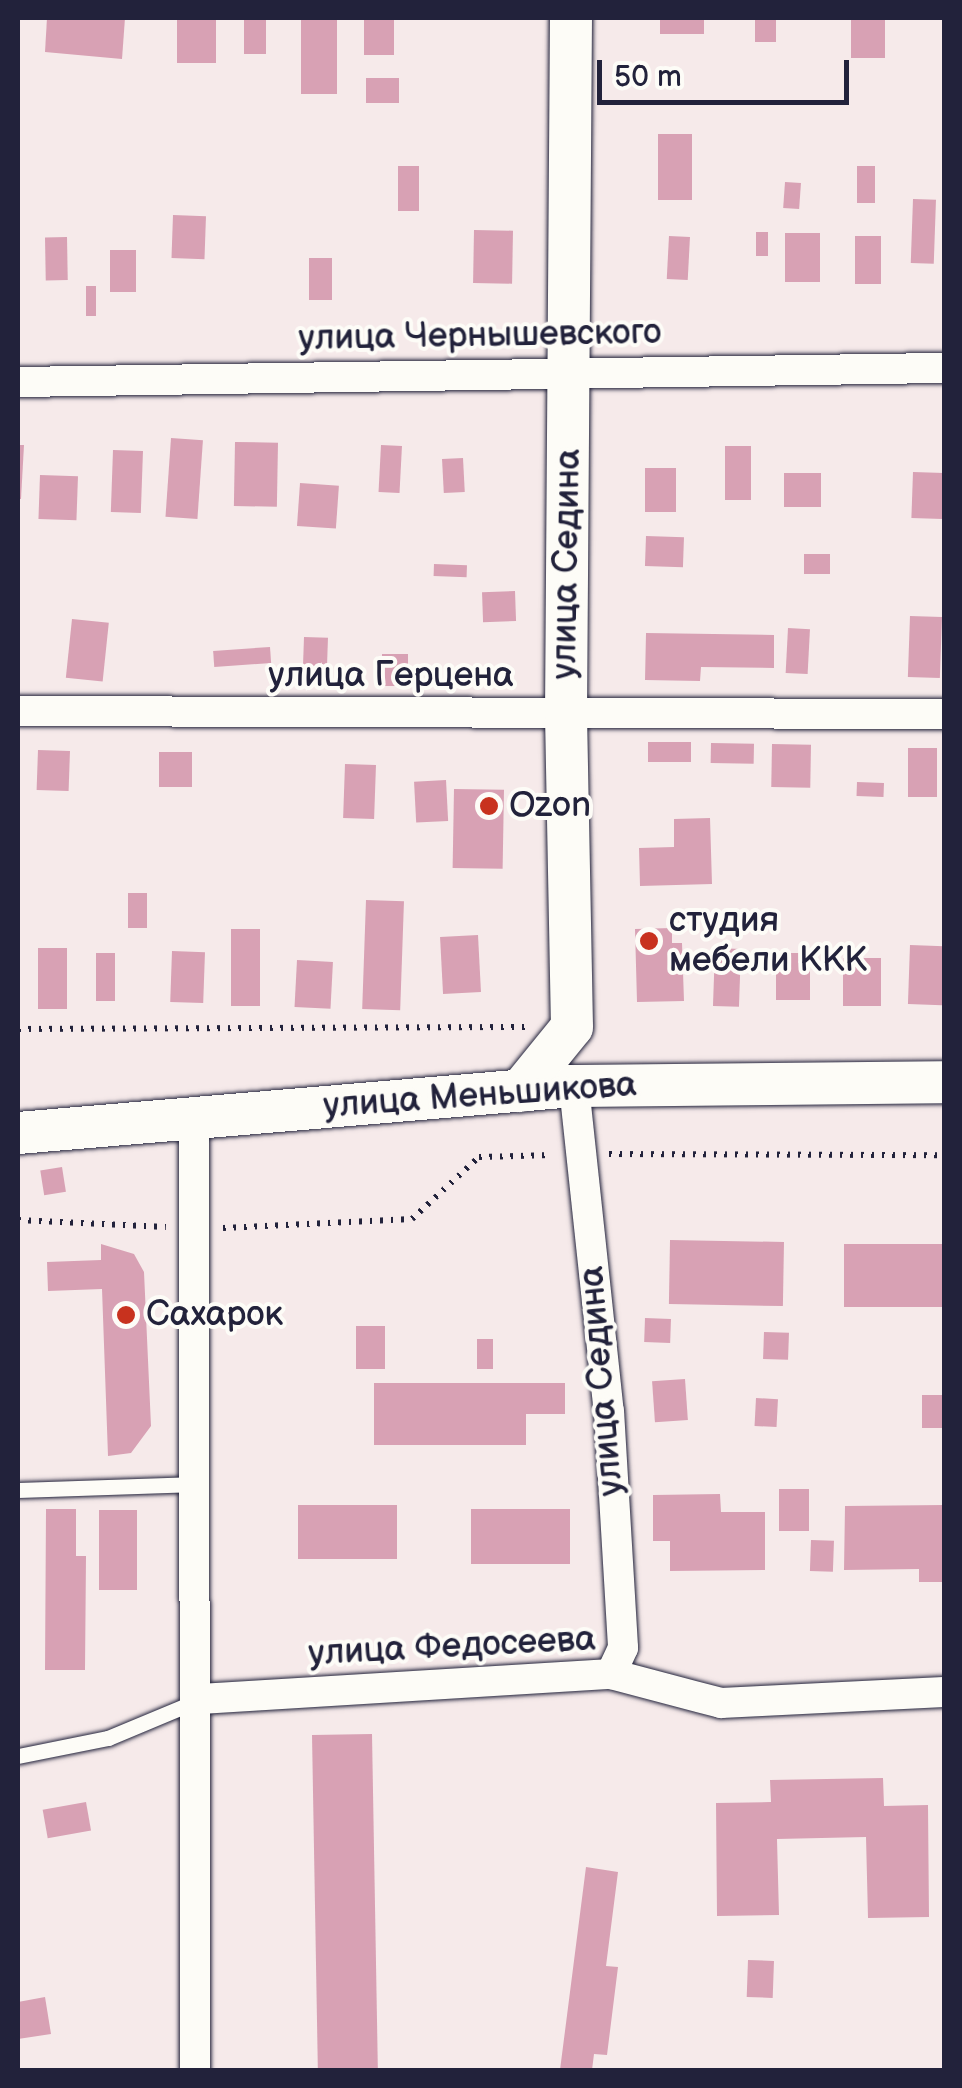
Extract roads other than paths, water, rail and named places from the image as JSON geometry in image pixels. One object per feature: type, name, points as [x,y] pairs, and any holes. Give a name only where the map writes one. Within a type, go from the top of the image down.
[{"type":"main road","name":"улица Седина","points":[[520,1091],[572,1026],[566,715],[571,18]]},
{"type":"main road","name":"улица Меньшикова","points":[[18,1134],[574,1086],[944,1082]]},
{"type":"street","name":"улица Чернышевского","points":[[18,382],[944,368]]},
{"type":"street","name":"улица Герцена","points":[[18,711],[944,714]]},
{"type":"street","name":"улица Седина","points":[[574,1086],[609,1412],[623,1648],[611,1674]]},
{"type":"street","points":[[194,1118],[200,1699],[195,2070]]},
{"type":"street","name":"улица Федосеева","points":[[200,1699],[611,1674],[721,1704],[862,1691],[944,1692]]},
{"type":"lane","points":[[18,1490],[196,1484]]},
{"type":"lane","points":[[18,1756],[108,1738],[200,1699]]},
{"type":"place","name":"Ozon","points":[[489,806]]},
{"type":"place","name":"студия мебели ККК","points":[[649,941]]},
{"type":"place","name":"Сахарок","points":[[126,1315]]}]
